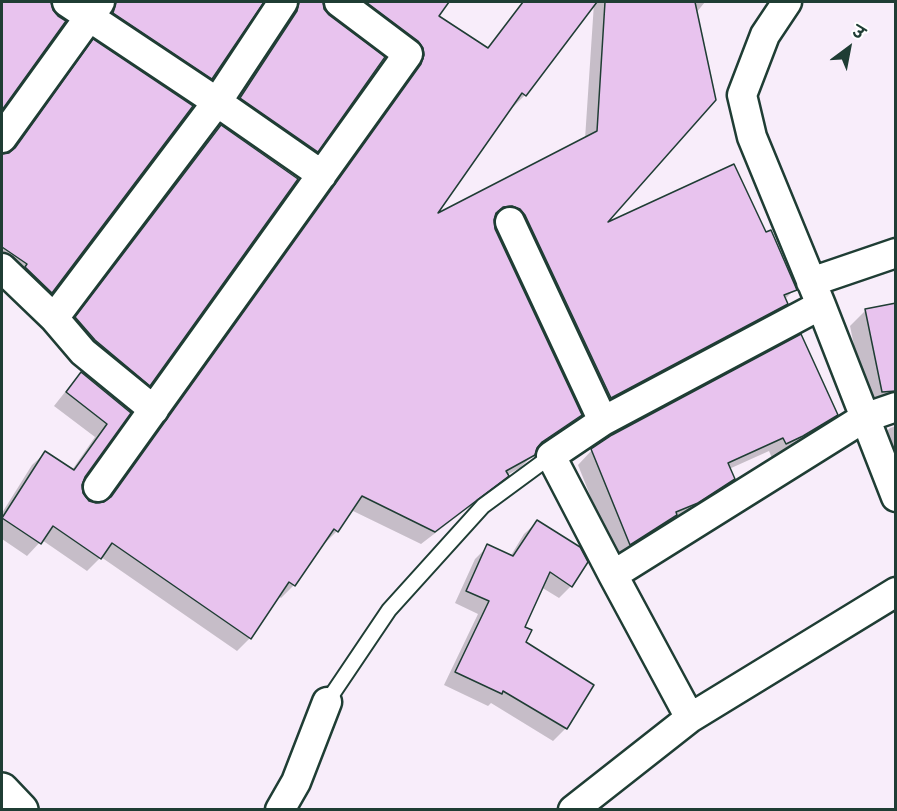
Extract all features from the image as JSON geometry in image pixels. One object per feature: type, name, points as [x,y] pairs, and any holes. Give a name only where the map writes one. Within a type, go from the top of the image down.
[{"type":"main road","points":[[2,790],[21,810]]},
{"type":"street","points":[[54,318],[217,102],[283,2]]},
{"type":"street","points":[[99,487],[408,54],[339,2]]},
{"type":"street","points":[[787,2],[765,35],[742,95],[752,137],[896,497]]},
{"type":"street","points":[[2,138],[85,7],[322,175]]},
{"type":"street","points":[[510,222],[603,421]]},
{"type":"street","points":[[690,718],[551,456],[603,421],[816,294],[896,253]]},
{"type":"street","points":[[2,268],[54,318],[83,352],[154,410]]},
{"type":"street","points":[[613,575],[864,418],[896,407]]},
{"type":"street","points":[[573,810],[690,718],[896,592]]},
{"type":"street","points":[[280,810],[296,782],[327,702]]},
{"type":"lane","points":[[327,702],[389,610],[483,506],[551,456]]},
{"type":"building","points":[[2,2],[51,2],[53,10],[66,21],[2,110]]},
{"type":"building","points":[[116,2],[264,2],[212,79],[113,13]]},
{"type":"building","points":[[299,2],[323,2],[324,9],[329,15],[385,57],[318,152],[240,98],[297,11]]},
{"type":"building","points":[[366,2],[449,2],[439,16],[488,48],[523,2],[597,2],[526,96],[522,93],[438,213],[597,131],[605,2],[695,2],[716,100],[608,222],[734,164],[766,232],[771,230],[797,290],[784,295],[788,304],[611,398],[525,215],[520,209],[512,206],[503,207],[496,213],[495,229],[582,415],[542,442],[535,455],[506,471],[509,476],[435,532],[362,496],[338,532],[334,529],[295,586],[289,582],[251,639],[112,543],[101,559],[53,526],[41,544],[2,518],[45,451],[74,470],[107,424],[66,392],[81,372],[131,413],[85,477],[82,485],[83,493],[89,501],[104,502],[111,497],[421,64],[424,55],[423,48],[418,41]]},
{"type":"building","points":[[93,39],[193,106],[52,293],[25,267],[27,264],[2,247],[2,154],[9,153],[15,148]]},
{"type":"building","points":[[221,125],[298,179],[150,386],[95,340],[75,317]]},
{"type":"building","points":[[896,303],[896,391],[882,392],[865,309]]},
{"type":"building","points":[[801,334],[838,415],[786,444],[783,438],[728,463],[735,479],[698,503],[676,512],[677,515],[630,545],[591,449],[612,435]]},
{"type":"building","points":[[537,520],[580,547],[588,562],[572,587],[550,572],[525,627],[532,630],[526,642],[594,685],[567,729],[503,691],[502,694],[455,672],[489,601],[466,591],[487,544],[513,556]]}]
